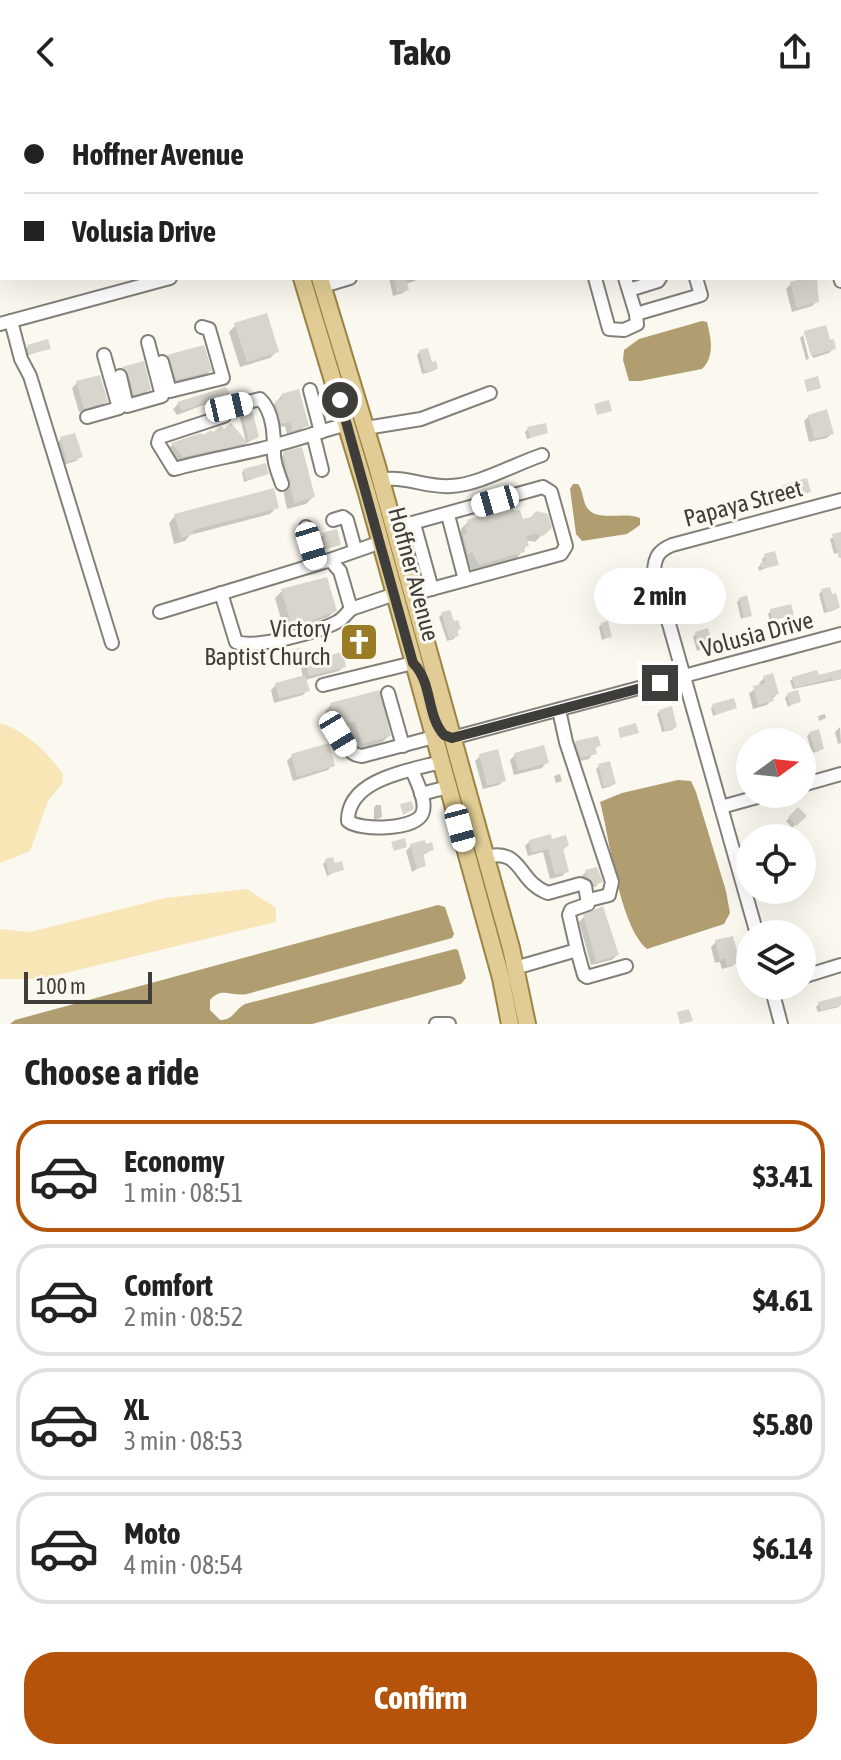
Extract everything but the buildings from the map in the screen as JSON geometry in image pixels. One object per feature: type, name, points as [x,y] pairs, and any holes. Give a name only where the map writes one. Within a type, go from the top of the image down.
[{"type":"main road","name":"Hoffner Avenue","points":[[303,280],[381,542],[501,978],[510,1024]]},
{"type":"main road","name":"Hoffner Avenue","points":[[322,282],[413,594],[515,968],[527,1024]]},
{"type":"main road","points":[[347,424],[358,431],[375,475],[381,480]]},
{"type":"main road","points":[[381,542],[390,552],[398,578],[413,594]]},
{"type":"main road","points":[[413,663],[423,673],[440,732],[452,738]]},
{"type":"main road","points":[[441,762],[448,764],[452,770],[474,846],[485,857]]},
{"type":"street","points":[[596,280],[609,329],[624,330],[637,324],[627,284],[655,280]]},
{"type":"street","points":[[636,314],[701,295],[697,280]]},
{"type":"street","points":[[112,643],[30,376],[5,323],[143,282]]},
{"type":"street","points":[[162,362],[170,391],[223,378],[209,329],[202,327]]},
{"type":"street","points":[[120,376],[127,406],[162,396],[148,342]]},
{"type":"street","points":[[87,417],[119,408],[104,355]]},
{"type":"street","points":[[310,390],[322,470]]},
{"type":"street","points":[[366,428],[421,419],[490,393]]},
{"type":"street","points":[[282,484],[274,452],[277,445],[267,405],[260,399],[229,407],[224,416],[160,437],[158,443],[174,469],[219,456],[277,445],[347,424]]},
{"type":"street","points":[[381,480],[396,477],[429,485],[454,486],[542,455]]},
{"type":"street","points":[[394,528],[543,487],[551,492],[555,505],[566,546],[561,554],[413,594]]},
{"type":"street","name":"Papaya Street","points":[[685,676],[654,571],[658,553],[672,545],[841,500]]},
{"type":"street","points":[[448,515],[465,580]]},
{"type":"street","points":[[333,520],[343,517],[347,520],[355,549]]},
{"type":"street","points":[[414,524],[432,589]]},
{"type":"street","points":[[306,527],[317,564]]},
{"type":"street","points":[[160,612],[381,542]]},
{"type":"street","points":[[330,560],[340,571],[351,609]]},
{"type":"street","points":[[221,593],[236,642],[245,645],[334,624],[351,609],[395,594]]},
{"type":"street","name":"Volusia Drive","points":[[452,738],[841,634]]},
{"type":"street","points":[[323,685],[413,663]]},
{"type":"street","points":[[685,676],[753,920]]},
{"type":"street","points":[[388,693],[403,746]]},
{"type":"street","points":[[559,710],[566,742],[612,882],[609,895],[589,900],[588,904],[571,910],[569,915],[577,950],[587,977],[626,966]]},
{"type":"street","points":[[338,734],[354,756],[434,737]]},
{"type":"street","points":[[412,770],[421,794],[422,814],[414,821],[379,828],[352,825],[348,821],[347,817],[357,799],[375,781],[412,770],[441,762]]},
{"type":"street","points":[[816,781],[841,774]]},
{"type":"street","points":[[421,794],[448,787]]},
{"type":"street","points":[[721,807],[736,803]]},
{"type":"street","points":[[485,857],[500,853],[507,855],[532,884],[548,893],[580,884],[585,886],[589,900]]},
{"type":"street","points":[[515,968],[577,950]]},
{"type":"street","points":[[816,973],[841,965]]},
{"type":"street","points":[[776,1000],[781,1024]]},
{"type":"street","points":[[436,1024],[449,1024]]},
{"type":"shaded area","points":[[707,322],[711,347],[709,359],[702,369],[629,381],[623,360],[624,350],[639,339]]},
{"type":"shaded area","points":[[573,484],[578,484],[586,506],[593,513],[634,516],[640,518],[640,525],[627,534],[582,541],[576,534],[570,489]]},
{"type":"shaded area","points":[[0,723],[19,731],[35,743],[63,774],[62,784],[48,801],[30,851],[0,863]]},
{"type":"shaded area","points":[[678,780],[691,781],[696,792],[730,913],[724,924],[647,949],[637,937],[622,902],[600,802],[622,793]]},
{"type":"shaded area","points":[[247,889],[276,908],[276,922],[41,979],[0,979],[0,929],[30,932],[165,898]]},
{"type":"shaded area","points":[[438,905],[445,907],[454,934],[452,938],[247,994],[219,994],[210,1000],[210,1010],[220,1020],[225,1020],[245,1004],[455,949],[458,950],[466,978],[461,984],[312,1024],[10,1024],[15,1020]]},
{"type":"place","name":"Victory Baptist Church","points":[[359,642]]},
{"type":"route","points":[[340,400],[413,663],[423,673],[440,732],[452,738],[660,683]]}]
